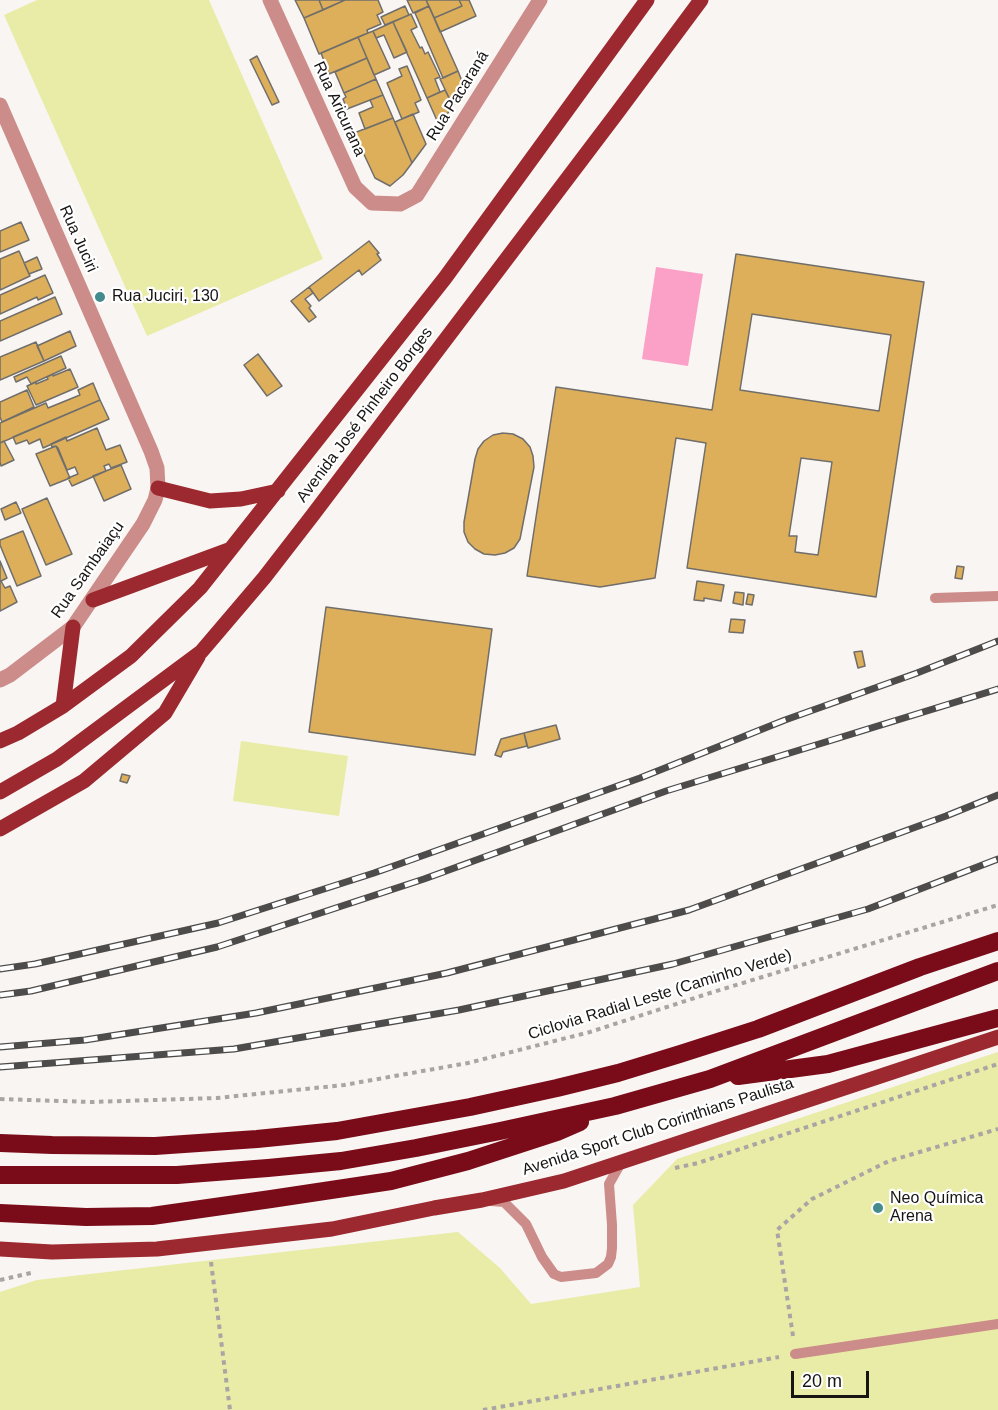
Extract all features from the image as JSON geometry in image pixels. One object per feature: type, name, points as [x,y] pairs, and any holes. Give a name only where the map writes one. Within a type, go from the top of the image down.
[{"type":"highway","points":[[0,1143],[155,1146],[246,1140],[337,1131],[470,1107],[618,1073],[680,1054],[758,1029],[920,967],[998,941]]},
{"type":"highway","name":"Avenida Sport Club Corinthians Paulista","points":[[0,1175],[177,1175],[341,1161],[416,1148],[615,1106],[710,1079],[998,971]]},
{"type":"highway","points":[[710,1079],[828,1064],[998,1018]]},
{"type":"highway","points":[[0,1213],[86,1217],[152,1216],[391,1181],[468,1161],[557,1132],[615,1106]]},
{"type":"main road","name":"Avenida José Pinheiro Borges","points":[[0,741],[63,706],[131,656],[200,588],[446,278],[647,0]]},
{"type":"main road","name":"Avenida José Pinheiro Borges","points":[[0,792],[57,759],[201,652],[264,578],[312,516],[701,0]]},
{"type":"main road","points":[[158,488],[210,501],[241,499],[278,491]]},
{"type":"main road","points":[[93,600],[231,549]]},
{"type":"main road","points":[[63,706],[73,627]]},
{"type":"main road","points":[[0,829],[84,781],[165,714],[201,652]]},
{"type":"main road","name":"Avenida Sport Club Corinthians Paulista","points":[[0,1249],[52,1252],[157,1249],[332,1229],[482,1200],[564,1181],[998,1037]]},
{"type":"street","name":"Rua Aricurana","points":[[270,0],[355,187],[372,203],[400,204]]},
{"type":"street","name":"Rua Pacaraná","points":[[400,204],[417,195],[540,0]]},
{"type":"street","name":"Rua Juciri","points":[[0,105],[152,451],[157,468],[158,488]]},
{"type":"street","name":"Rua Sambaiaçu","points":[[0,680],[10,675],[73,627],[143,524],[155,500],[158,488]]},
{"type":"lane","points":[[935,598],[998,596]]},
{"type":"lane","points":[[482,1200],[504,1202],[526,1224],[542,1257],[554,1274],[561,1277],[596,1273],[608,1264],[611,1257],[612,1225],[609,1184],[622,1161]]},
{"type":"lane","points":[[795,1354],[998,1324]]},
{"type":"path","name":"Ciclovia Radial Leste (Caminho Verde)","points":[[0,1099],[91,1102],[217,1098],[344,1085],[468,1063],[590,1032],[998,905]]},
{"type":"path","points":[[483,1410],[795,1354],[777,1230],[812,1199],[889,1161],[998,1128]]},
{"type":"path","points":[[208,1243],[230,1410]]},
{"type":"green space","points":[[37,0],[209,0],[323,259],[147,336],[4,15]]},
{"type":"green space","points":[[241,741],[348,756],[339,816],[233,801]]},
{"type":"green space","name":"Neo Química Arena","points":[[998,1052],[998,1410],[0,1410],[0,1292],[37,1280],[458,1232],[500,1268],[531,1304],[640,1287],[633,1205],[677,1159]]},
{"type":"shaded area","points":[[656,267],[703,274],[688,366],[642,359]]},
{"type":"building","points":[[295,0],[319,0],[323,10],[304,18]]},
{"type":"building","points":[[319,0],[345,0],[323,10]]},
{"type":"building","points":[[345,0],[378,0],[383,12],[377,15],[381,24],[367,30],[368,33],[319,54],[304,18]]},
{"type":"building","points":[[407,0],[426,0],[429,6],[413,13]]},
{"type":"building","points":[[426,0],[459,0],[462,6],[434,18]]},
{"type":"building","points":[[459,0],[469,0],[476,16],[440,32],[434,18],[462,6]]},
{"type":"building","points":[[405,6],[409,15],[385,25],[381,17]]},
{"type":"building","points":[[429,6],[458,71],[443,78],[415,13]]},
{"type":"building","points":[[411,14],[417,27],[411,30],[420,48],[422,47],[425,54],[428,52],[440,77],[435,79],[440,92],[427,98],[393,22]]},
{"type":"building","points":[[393,22],[407,52],[394,58],[384,35],[376,38],[373,31]]},
{"type":"building","points":[[373,31],[390,68],[374,75],[358,37]]},
{"type":"building","points":[[358,37],[367,58],[329,74],[321,53]]},
{"type":"building","points":[[257,56],[279,102],[272,105],[250,60]]},
{"type":"building","points":[[367,58],[376,79],[344,93],[335,72]]},
{"type":"building","points":[[407,66],[421,100],[415,103],[419,112],[402,119],[387,83],[402,76],[399,69]]},
{"type":"building","points":[[458,71],[465,89],[453,106],[440,79]]},
{"type":"building","points":[[376,79],[383,95],[347,109],[343,99],[346,97],[344,93]]},
{"type":"building","points":[[445,90],[453,106],[439,125],[427,98]]},
{"type":"building","points":[[383,95],[393,118],[365,129],[359,113],[373,107],[370,100]]},
{"type":"building","points":[[413,114],[426,144],[412,163],[395,122]]},
{"type":"building","points":[[393,118],[412,163],[390,186],[375,178],[354,133]]},
{"type":"building","points":[[21,222],[29,240],[0,252],[0,231]]},
{"type":"building","points":[[369,241],[379,253],[377,254],[381,260],[362,275],[359,270],[319,301],[309,287]]},
{"type":"building","points":[[19,251],[30,276],[0,290],[0,259]]},
{"type":"building","points":[[736,254],[924,282],[876,597],[687,568],[706,443],[676,438],[655,578],[600,587],[527,576],[556,387],[712,410]],"holes":[[[752,314],[891,335],[879,411],[740,390]],[[801,458],[832,462],[818,555],[795,552],[797,536],[789,536]]]},
{"type":"building","points":[[37,257],[42,269],[29,274],[24,263]]},
{"type":"building","points":[[45,275],[53,293],[38,300],[37,297],[0,314],[0,295]]},
{"type":"building","points":[[309,287],[313,293],[305,299],[316,317],[309,322],[291,301]]},
{"type":"building","points":[[55,297],[62,314],[0,341],[0,321]]},
{"type":"building","points":[[70,331],[76,346],[44,361],[37,346]]},
{"type":"building","points":[[36,342],[44,361],[0,380],[0,357]]},
{"type":"building","points":[[258,354],[282,386],[267,396],[244,365]]},
{"type":"building","points":[[61,356],[66,368],[31,384],[27,377],[16,382],[14,377]]},
{"type":"building","points":[[70,369],[78,387],[36,405],[27,386]]},
{"type":"building","points":[[93,383],[100,400],[0,443],[0,423],[46,403],[48,408],[80,395],[78,390]]},
{"type":"building","points":[[27,390],[34,407],[2,422],[0,402]]},
{"type":"building","points":[[100,400],[109,419],[43,448],[40,439],[29,444],[27,440],[16,444],[13,437]]},
{"type":"building","points":[[97,428],[106,450],[120,445],[127,462],[111,468],[109,464],[104,466],[106,471],[72,486],[68,478],[78,474],[75,467],[67,470],[58,448],[52,447],[51,444],[66,437],[67,441]]},
{"type":"building","points":[[513,434],[523,439],[530,447],[534,467],[520,539],[514,548],[505,553],[484,554],[468,542],[464,532],[464,522],[478,449],[493,435]]},
{"type":"building","points":[[4,441],[14,460],[1,466],[0,443]]},
{"type":"building","points":[[56,446],[70,478],[50,486],[36,454]]},
{"type":"building","points":[[121,465],[131,489],[104,501],[93,476]]},
{"type":"building","points":[[47,498],[72,554],[46,565],[22,509]]},
{"type":"building","points":[[16,502],[21,513],[5,520],[1,509]]},
{"type":"building","points":[[23,531],[41,576],[17,586],[0,540]]},
{"type":"building","points":[[0,561],[7,578],[1,581],[5,588],[10,586],[17,602],[0,611]]},
{"type":"building","points":[[957,566],[964,567],[962,579],[955,578]]},
{"type":"building","points":[[697,581],[724,585],[721,601],[704,598],[704,601],[694,600]]},
{"type":"building","points":[[735,592],[744,593],[743,605],[733,603]]},
{"type":"building","points":[[748,594],[754,595],[752,605],[746,604]]},
{"type":"building","points":[[326,607],[492,629],[475,755],[309,732]]},
{"type":"building","points":[[731,619],[745,620],[743,633],[729,632]]},
{"type":"building","points":[[862,651],[865,666],[858,668],[854,652]]},
{"type":"building","points":[[556,725],[560,739],[528,748],[524,733]]},
{"type":"building","points":[[524,733],[527,746],[503,752],[501,757],[495,755],[501,739]]},
{"type":"building","points":[[122,774],[130,776],[127,783],[120,781]]},
{"type":"railway","points":[[0,969],[35,964],[218,923],[374,873],[640,778],[785,720],[917,673],[998,641]]},
{"type":"railway","points":[[0,995],[31,991],[217,947],[424,879],[666,791],[998,689]]},
{"type":"railway","points":[[0,1047],[85,1040],[256,1013],[447,973],[689,910],[998,795]]},
{"type":"railway","points":[[0,1067],[234,1049],[459,1010],[673,964],[868,909],[998,859]]},
{"type":"place","name":"Rua Juciri, 130","points":[[100,297]]},
{"type":"place","name":"Neo Química Arena","points":[[878,1208]]}]
